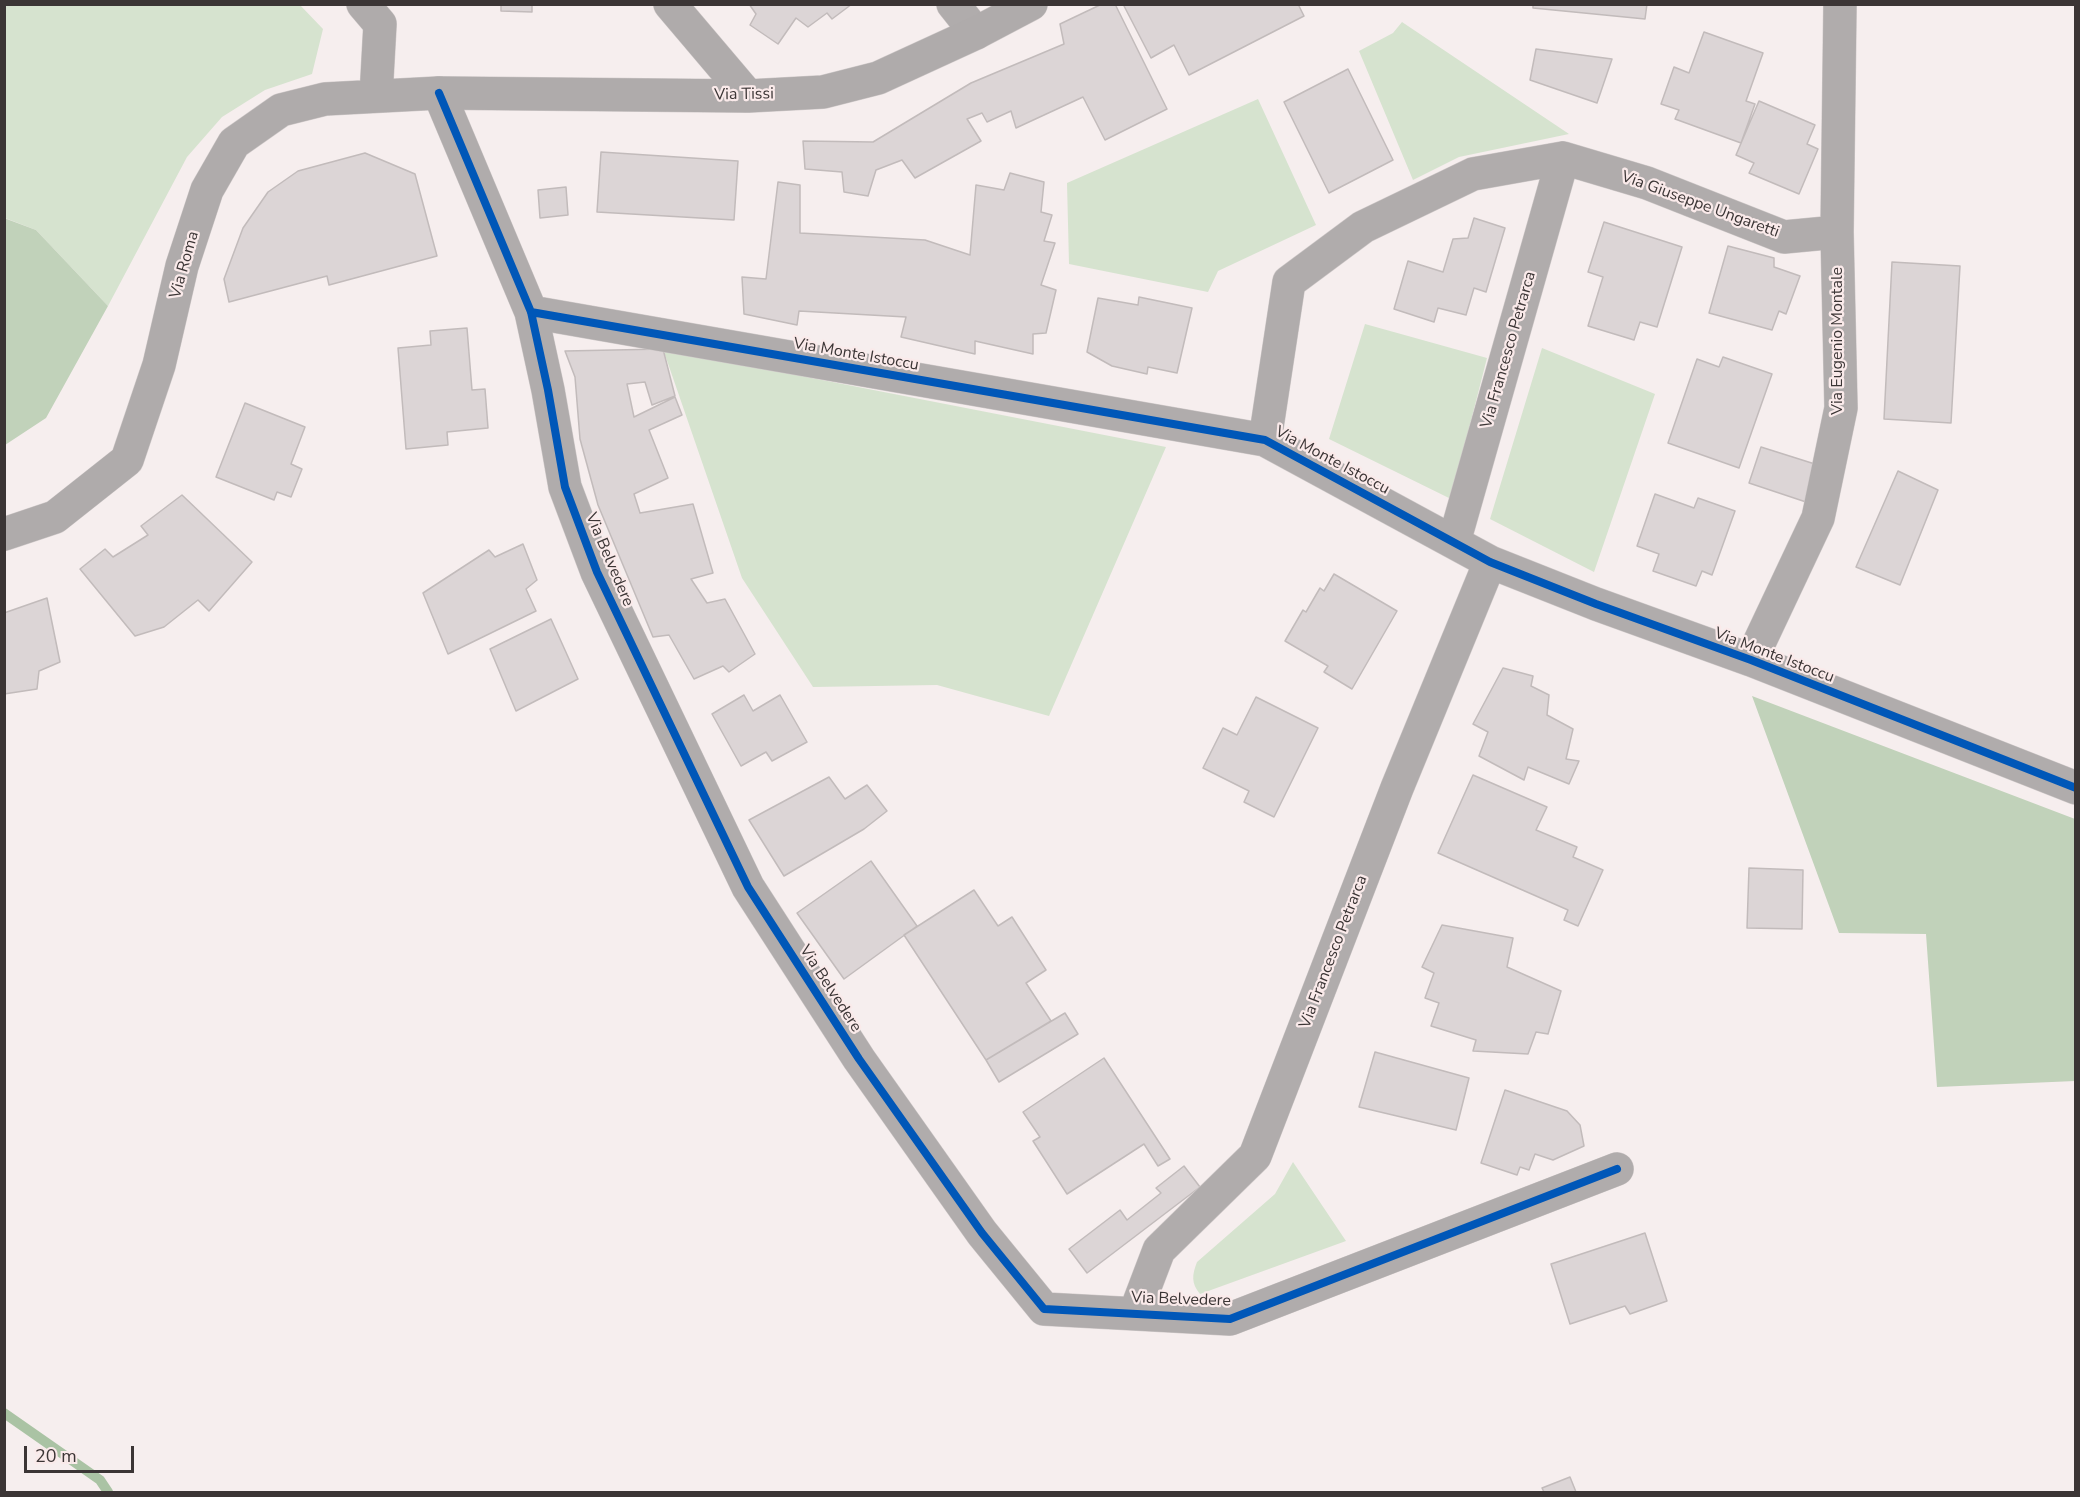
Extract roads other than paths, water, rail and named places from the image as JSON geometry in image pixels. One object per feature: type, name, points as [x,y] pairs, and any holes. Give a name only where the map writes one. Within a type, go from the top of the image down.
[{"type":"main road","points":[[670,4],[747,96]]},
{"type":"main road","name":"Via Tissi","points":[[439,93],[747,96],[823,92],[878,78],[976,33],[1031,4]]},
{"type":"main road","points":[[374,8],[380,24],[376,96]]},
{"type":"main road","name":"Via Roma","points":[[4,534],[55,517],[127,460],[159,365],[182,266],[207,190],[234,143],[281,110],[325,99],[439,93]]},
{"type":"street","points":[[953,4],[976,33]]},
{"type":"street","name":"Via Eugenio Montale","points":[[1751,660],[1818,518],[1841,408],[1837,232],[1840,4]]},
{"type":"street","name":"Via Belvedere","points":[[439,93],[531,312],[548,390],[565,487],[597,573],[748,887],[859,1059],[982,1233],[1044,1309],[1230,1318],[1617,1169]]},
{"type":"street","name":"Via Giuseppe Ungaretti","points":[[1265,440],[1289,282],[1363,227],[1473,174],[1563,159],[1647,183],[1784,237],[1837,232]]},
{"type":"street","name":"Via Francesco Petrarca","points":[[1454,542],[1563,159]]},
{"type":"street","name":"Via Monte Istoccu","points":[[531,312],[1265,440],[1490,562],[1596,604],[1751,660],[2076,788]]},
{"type":"street","name":"Via Francesco Petrarca","points":[[1135,1312],[1159,1250],[1255,1156],[1397,788],[1490,562]]},
{"type":"waterway","points":[[4,1413],[100,1480],[108,1492]]}]
